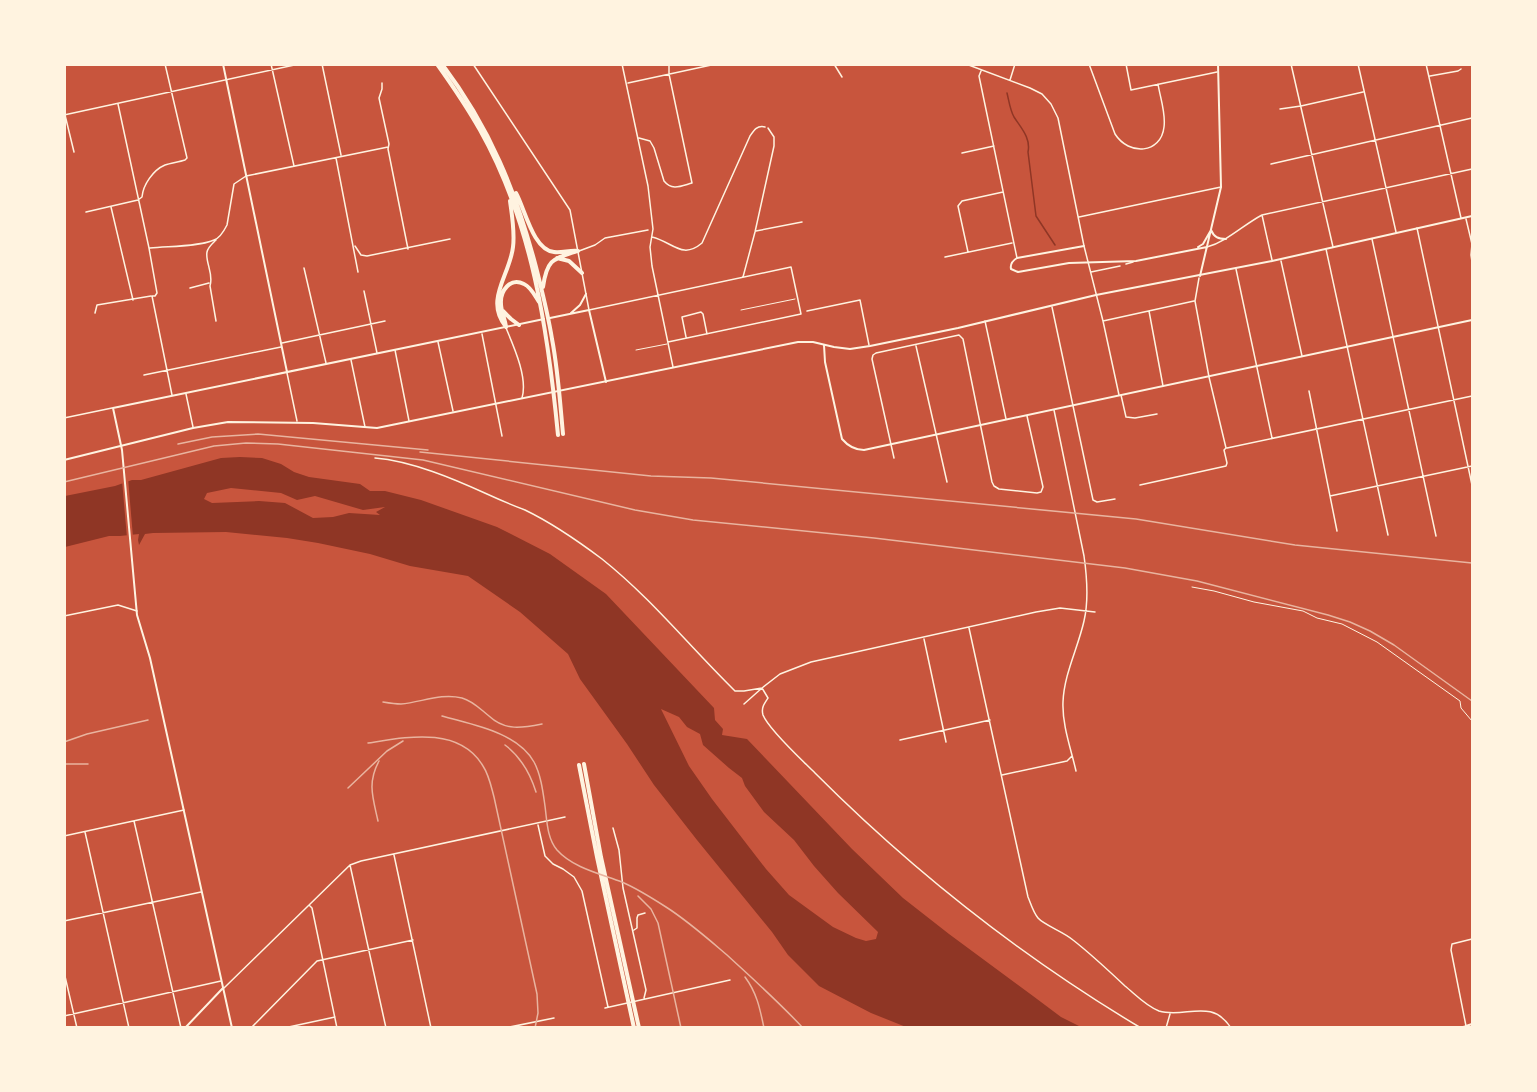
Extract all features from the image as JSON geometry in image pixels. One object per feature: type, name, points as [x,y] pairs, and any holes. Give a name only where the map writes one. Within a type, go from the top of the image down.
[{"type":"highway","points":[[437,64],[480,129],[499,168],[526,246],[540,304]]},
{"type":"highway","points":[[442,64],[480,120],[495,148],[528,236],[542,291],[561,434]]},
{"type":"highway","points":[[509,183],[521,202],[541,247],[556,253],[578,251]]},
{"type":"highway","points":[[506,327],[502,322],[497,299],[513,250],[513,226],[508,191]]},
{"type":"highway","points":[[542,291],[548,266],[556,258],[578,251]]},
{"type":"highway","points":[[556,258],[569,261],[582,273]]},
{"type":"highway","points":[[506,327],[501,302],[503,290],[511,283],[516,282],[528,287],[544,309]]},
{"type":"highway","points":[[501,308],[519,325]]},
{"type":"highway","points":[[582,765],[599,857],[634,1016],[639,1028]]},
{"type":"highway","points":[[634,1016],[634,1028]]},
{"type":"street","points":[[86,212],[138,200],[142,197],[147,182],[158,169],[185,160],[165,64]]},
{"type":"street","points":[[223,64],[297,423]]},
{"type":"street","points":[[272,64],[294,166]]},
{"type":"street","points":[[74,152],[65,115],[299,64]]},
{"type":"street","points":[[322,64],[341,156]]},
{"type":"street","points":[[473,64],[570,210],[589,310],[606,382]]},
{"type":"street","points":[[622,64],[649,196],[653,229],[650,247],[652,266],[673,368]]},
{"type":"street","points":[[638,138],[650,141],[664,182],[668,186],[672,188],[692,183],[669,74],[669,64]]},
{"type":"street","points":[[627,83],[716,64]]},
{"type":"street","points":[[834,64],[842,77]]},
{"type":"street","points":[[966,64],[1042,94],[1055,110],[1090,272],[1126,417],[1135,418],[1157,414]]},
{"type":"street","points":[[1010,81],[1015,64]]},
{"type":"street","points":[[1089,64],[1115,134],[1124,145],[1136,150],[1144,149],[1157,142],[1162,135],[1164,118],[1158,84]]},
{"type":"street","points":[[1126,64],[1131,90],[1218,72]]},
{"type":"street","points":[[1140,485],[1224,467],[1227,463],[1224,450],[1226,448],[1209,377],[1195,301],[1221,187],[1218,64]]},
{"type":"street","points":[[1291,64],[1333,248]]},
{"type":"street","points":[[1358,64],[1396,233]]},
{"type":"street","points":[[1426,64],[1461,219]]},
{"type":"street","points":[[1429,77],[1461,69]]},
{"type":"street","points":[[981,70],[979,76],[1017,258]]},
{"type":"street","points":[[382,82],[379,98],[408,249]]},
{"type":"street","points":[[1280,109],[1364,92]]},
{"type":"street","points":[[94,313],[97,305],[155,296],[157,293],[118,104]]},
{"type":"street","points":[[1271,164],[1473,118]]},
{"type":"street","points":[[651,237],[661,239],[682,251],[695,249],[702,243],[750,136],[760,126],[767,127],[774,137],[774,146],[742,278]]},
{"type":"street","points":[[962,153],[994,146]]},
{"type":"street","points":[[216,321],[207,252],[227,225],[234,183],[246,176],[388,147]]},
{"type":"street","points":[[336,157],[358,272]]},
{"type":"street","points":[[1126,264],[1207,247],[1226,239],[1262,215],[1473,169]]},
{"type":"street","points":[[1078,217],[1221,187]]},
{"type":"street","points":[[968,252],[958,206],[962,201],[1003,192]]},
{"type":"street","points":[[111,207],[133,300]]},
{"type":"street","points":[[1262,215],[1272,261]]},
{"type":"street","points":[[64,460],[193,428],[237,421],[377,428],[798,342],[813,342],[850,349],[870,346],[1096,295],[1235,269],[1473,216]]},
{"type":"street","points":[[1466,218],[1472,244],[1473,262]]},
{"type":"street","points":[[755,231],[802,222]]},
{"type":"street","points":[[1417,228],[1473,485]]},
{"type":"street","points":[[578,251],[595,245],[605,238],[648,230]]},
{"type":"street","points":[[1211,230],[1218,239],[1226,239]]},
{"type":"street","points":[[1196,249],[1203,244],[1211,230]]},
{"type":"street","points":[[354,246],[363,256],[450,239]]},
{"type":"street","points":[[1372,239],[1436,536]]},
{"type":"street","points":[[149,248],[186,246],[216,240]]},
{"type":"street","points":[[945,257],[1014,242]]},
{"type":"street","points":[[1084,246],[1017,258],[1010,266],[1018,272],[1069,263],[1136,261]]},
{"type":"street","points":[[1326,249],[1388,536]]},
{"type":"street","points":[[1281,259],[1302,357]]},
{"type":"street","points":[[1090,272],[1120,266]]},
{"type":"street","points":[[64,418],[791,267],[801,314],[668,343]]},
{"type":"street","points":[[304,268],[326,364]]},
{"type":"street","points":[[1235,269],[1272,439]]},
{"type":"street","points":[[190,288],[210,283]]},
{"type":"street","points":[[364,291],[377,354]]},
{"type":"street","points":[[569,314],[580,305],[586,294]]},
{"type":"street","points":[[152,296],[172,396]]},
{"type":"street","points":[[807,311],[860,300],[870,346]]},
{"type":"street","points":[[1103,321],[1195,301]]},
{"type":"street","points":[[1052,306],[1093,500],[1097,502],[1115,499]]},
{"type":"street","points":[[1149,311],[1163,387]]},
{"type":"street","points":[[686,338],[682,319],[684,316],[693,314],[702,313],[707,334]]},
{"type":"street","points":[[824,345],[826,369],[840,434],[847,445],[853,449],[864,450],[1473,320]]},
{"type":"street","points":[[144,375],[385,321]]},
{"type":"street","points":[[985,321],[1006,420]]},
{"type":"street","points":[[506,327],[519,363],[524,388],[522,398]]},
{"type":"street","points":[[482,333],[502,436]]},
{"type":"street","points":[[894,458],[872,359],[876,353],[959,335],[963,339],[994,486],[999,489],[1041,492],[1042,487],[1027,416]]},
{"type":"street","points":[[438,342],[453,412]]},
{"type":"street","points":[[916,345],[947,482]]},
{"type":"street","points":[[394,350],[409,422]]},
{"type":"street","points":[[351,360],[365,428]]},
{"type":"street","points":[[1309,391],[1338,531]]},
{"type":"street","points":[[186,393],[193,428]]},
{"type":"street","points":[[1226,448],[1473,396]]},
{"type":"street","points":[[113,408],[122,450],[139,623],[150,658],[232,1028]]},
{"type":"street","points":[[1054,410],[1086,570],[1085,612],[1070,664],[1063,701],[1064,719],[1076,771]]},
{"type":"street","points":[[375,458],[409,465],[469,486],[525,510],[566,534],[602,560],[648,601],[735,691],[762,688]]},
{"type":"street","points":[[1330,496],[1473,466]]},
{"type":"street","points":[[64,616],[118,605],[137,611]]},
{"type":"street","points":[[744,704],[780,674],[811,662],[1036,612],[1060,608],[1095,612]]},
{"type":"street","points":[[969,628],[1028,897],[1036,916],[1074,940],[1144,1003],[1156,1010],[1170,1013],[1207,1010],[1219,1015],[1231,1028]]},
{"type":"street","points":[[924,638],[945,742]]},
{"type":"street","points":[[762,688],[768,698],[762,707],[763,714],[774,730],[831,789],[883,837],[952,896],[1019,947],[1141,1028]]},
{"type":"street","points":[[900,740],[990,720]]},
{"type":"street","points":[[1001,776],[1066,761],[1072,754]]},
{"type":"street","points":[[64,836],[184,810]]},
{"type":"street","points":[[134,821],[183,1028],[350,865],[565,817]]},
{"type":"street","points":[[537,823],[545,856],[574,877],[582,891],[608,1007]]},
{"type":"street","points":[[613,828],[646,990],[644,998]]},
{"type":"street","points":[[85,832],[129,1028]]},
{"type":"street","points":[[394,854],[431,1028]]},
{"type":"street","points":[[350,865],[386,1028]]},
{"type":"street","points":[[64,921],[202,892]]},
{"type":"street","points":[[309,904],[312,908],[337,1028]]},
{"type":"street","points":[[633,930],[637,928],[638,915],[645,913]]},
{"type":"street","points":[[1467,1027],[1451,950],[1452,944],[1473,939]]},
{"type":"street","points":[[251,1028],[317,961],[412,940]]},
{"type":"street","points":[[64,972],[77,1028]]},
{"type":"street","points":[[605,1008],[730,980]]},
{"type":"street","points":[[64,1016],[221,981]]},
{"type":"street","points":[[1167,1028],[1170,1013]]},
{"type":"street","points":[[284,1028],[335,1017]]},
{"type":"street","points":[[506,1028],[554,1018]]},
{"type":"street","points":[[1458,1028],[1473,1024]]},
{"type":"lane","points":[[741,310],[798,298]]},
{"type":"lane","points":[[636,350],[668,343]]},
{"type":"lane","points":[[1192,587],[1303,611],[1359,632],[1377,642],[1460,701],[1461,708],[1473,721]]},
{"type":"shaded area","points":[[221,458],[262,458],[309,477],[360,484],[370,491],[385,491],[421,500],[497,527],[550,554],[606,594],[714,708],[715,720],[723,729],[722,735],[747,739],[852,849],[903,898],[1061,1017],[1081,1027],[906,1027],[871,1013],[819,986],[788,955],[654,785],[580,679],[568,654],[520,612],[468,576],[410,566],[370,554],[318,543],[226,532],[145,534],[139,545],[139,534],[109,536],[65,547],[65,496],[115,486],[132,480],[141,480]],"holes":[[[231,488],[281,493],[297,500],[315,496],[363,510],[385,507],[376,512],[380,515],[349,513],[313,518],[285,503],[259,501],[212,503],[204,499],[207,493]],[[661,709],[679,717],[687,727],[700,734],[703,745],[742,778],[745,786],[764,812],[794,840],[838,893],[878,932],[876,939],[866,941],[833,927],[789,895],[766,869],[689,766]]]},
{"type":"pier","points":[[128,478],[133,537],[127,538],[122,480]]},
{"type":"waterway","points":[[1007,93],[1013,114],[1028,142],[1036,216],[1055,245]]},
{"type":"railway","points":[[178,444],[212,437],[258,434],[428,450]]},
{"type":"railway","points":[[64,482],[214,446],[246,443],[278,444],[423,460],[635,510],[693,520],[874,538],[1125,568],[1197,581],[1350,622],[1394,645],[1472,701]]},
{"type":"railway","points":[[420,452],[651,476],[711,478],[1136,519],[1295,545],[1472,563]]},
{"type":"railway","points":[[383,702],[401,704],[439,697],[462,698],[470,701],[501,724],[514,727],[542,724]]},
{"type":"railway","points":[[442,716],[493,731],[517,743],[536,767],[540,778],[549,835],[557,850],[579,866],[622,882],[682,918],[727,955],[803,1028]]},
{"type":"railway","points":[[64,742],[87,734],[148,720]]},
{"type":"railway","points":[[368,743],[415,737],[446,740],[473,753],[485,769],[494,797],[537,994],[538,1013],[535,1028]]},
{"type":"railway","points":[[348,788],[387,751],[403,741]]},
{"type":"railway","points":[[505,745],[524,766],[536,792]]},
{"type":"railway","points":[[378,821],[372,784],[379,761]]},
{"type":"railway","points":[[64,764],[88,764]]},
{"type":"railway","points":[[638,896],[651,909],[658,923],[681,1028]]},
{"type":"railway","points":[[745,977],[755,995],[764,1028]]}]
